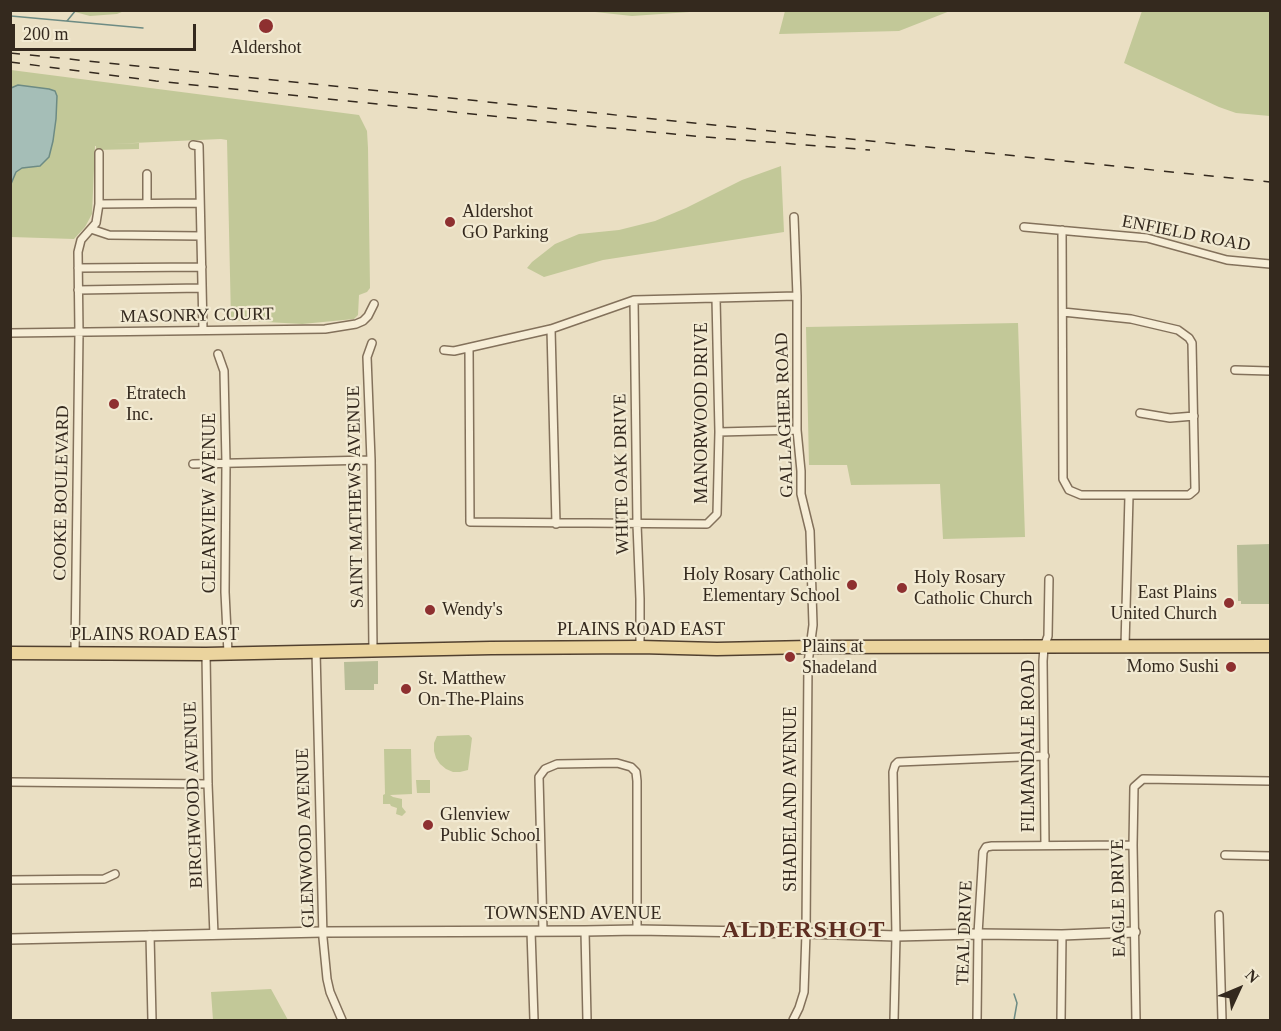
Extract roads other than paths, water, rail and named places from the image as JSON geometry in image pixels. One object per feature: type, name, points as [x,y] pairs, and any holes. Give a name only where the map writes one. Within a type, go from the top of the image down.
[{"type":"main road","name":"PLAINS ROAD EAST","points":[[10,653],[206,654],[640,647],[717,649],[1270,646]]},
{"type":"street","points":[[193,145],[199,146],[203,330]]},
{"type":"street","name":"COOKE BOULEVARD","points":[[75,653],[78,252],[81,240],[96,222],[99,204],[99,153]]},
{"type":"street","points":[[147,174],[147,203]]},
{"type":"street","points":[[99,204],[200,203]]},
{"type":"street","name":"GALLAGHER ROAD","points":[[794,217],[797,296],[797,430],[801,494],[810,531],[813,625],[809,647]]},
{"type":"street","name":"ENFIELD ROAD","points":[[1024,227],[1147,238],[1227,260],[1270,264]]},
{"type":"street","points":[[91,229],[110,236],[201,236]]},
{"type":"street","points":[[1062,230],[1064,479],[1069,490],[1081,495],[1189,495],[1195,490],[1192,343],[1189,338],[1178,330],[1131,319],[1063,312]]},
{"type":"street","points":[[78,268],[202,267]]},
{"type":"street","points":[[78,290],[202,288]]},
{"type":"street","points":[[444,350],[454,351],[551,329],[634,300],[797,296]]},
{"type":"street","name":"MANORWOOD DRIVE","points":[[637,525],[707,524],[717,514],[719,432],[716,298]]},
{"type":"street","name":"WHITE OAK DRIVE","points":[[634,300],[640,647]]},
{"type":"street","name":"MASONRY COURT","points":[[10,333],[325,329],[363,321],[374,304]]},
{"type":"street","points":[[551,329],[556,524]]},
{"type":"street","name":"SAINT MATHEWS AVENUE","points":[[372,343],[367,357],[371,459],[373,650]]},
{"type":"street","points":[[469,348],[471,522],[637,525]]},
{"type":"street","name":"CLEARVIEW AVENUE","points":[[218,354],[224,371],[225,592],[228,653]]},
{"type":"street","points":[[1235,370],[1270,371]]},
{"type":"street","points":[[1140,413],[1170,418],[1194,416]]},
{"type":"street","points":[[719,432],[797,430]]},
{"type":"street","points":[[193,464],[371,459]]},
{"type":"street","points":[[1125,645],[1129,496]]},
{"type":"street","name":"FILMANDALE ROAD","points":[[1045,845],[1043,661],[1048,636],[1049,579]]},
{"type":"street","name":"SHADELAND AVENUE","points":[[792,1020],[804,992],[809,647]]},
{"type":"street","name":"GLENWOOD AVENUE","points":[[316,651],[323,932],[327,979],[342,1020]]},
{"type":"street","name":"BIRCHWOOD AVENUE","points":[[206,654],[207,784],[214,935]]},
{"type":"street","points":[[894,1020],[896,936],[893,772],[895,765],[898,762],[1045,756]]},
{"type":"street","points":[[543,931],[539,777],[545,769],[557,764],[618,763],[631,766],[636,772],[637,930]]},
{"type":"street","name":"EAGLE DRIVE","points":[[1136,1020],[1134,787],[1143,779],[1270,781]]},
{"type":"street","points":[[10,782],[207,784]]},
{"type":"street","points":[[1045,845],[1133,845]]},
{"type":"street","name":"TEAL DRIVE","points":[[977,1020],[978,934],[983,852],[986,847],[1045,845]]},
{"type":"street","points":[[1225,855],[1270,856]]},
{"type":"street","points":[[10,880],[104,879],[115,874]]},
{"type":"street","points":[[1219,915],[1222,1020]]},
{"type":"street","name":"TOWNSEND AVENUE","points":[[10,939],[323,932],[637,930],[896,936],[1135,932]]},
{"type":"street","points":[[531,931],[534,1020]]},
{"type":"street","points":[[585,931],[587,1020]]},
{"type":"street","points":[[150,935],[152,1020]]},
{"type":"street","points":[[1061,1020],[1062,935]]},
{"type":"water","points":[[18,85],[55,91],[57,96],[56,119],[49,157],[40,166],[22,168],[16,172],[11,184],[11,88]]},
{"type":"waterway","points":[[67,21],[76,10]]},
{"type":"waterway","points":[[11,16],[143,28]]},
{"type":"waterway","points":[[1014,994],[1017,1003],[1014,1020]]},
{"type":"railway","points":[[10,53],[1270,182]]},
{"type":"railway","points":[[10,62],[156,81],[578,125],[870,150]]},
{"type":"place","name":"Aldershot","points":[[266,26]]},
{"type":"place","name":"Aldershot GO Parking","points":[[450,222]]},
{"type":"place","name":"Etratech Inc.","points":[[114,404]]},
{"type":"place","name":"Holy Rosary Catholic Elementary School","points":[[852,585]]},
{"type":"place","name":"Holy Rosary Catholic Church","points":[[902,588]]},
{"type":"place","name":"East Plains United Church","points":[[1229,603]]},
{"type":"place","name":"Wendy's","points":[[430,610]]},
{"type":"place","name":"Plains at Shadeland","points":[[790,657]]},
{"type":"place","name":"Momo Sushi","points":[[1231,667]]},
{"type":"place","name":"St. Matthew On-The-Plains","points":[[406,689]]},
{"type":"place","name":"Glenview Public School","points":[[428,825]]},
{"type":"district","name":"ALDERSHOT","points":[[804,931]]}]
